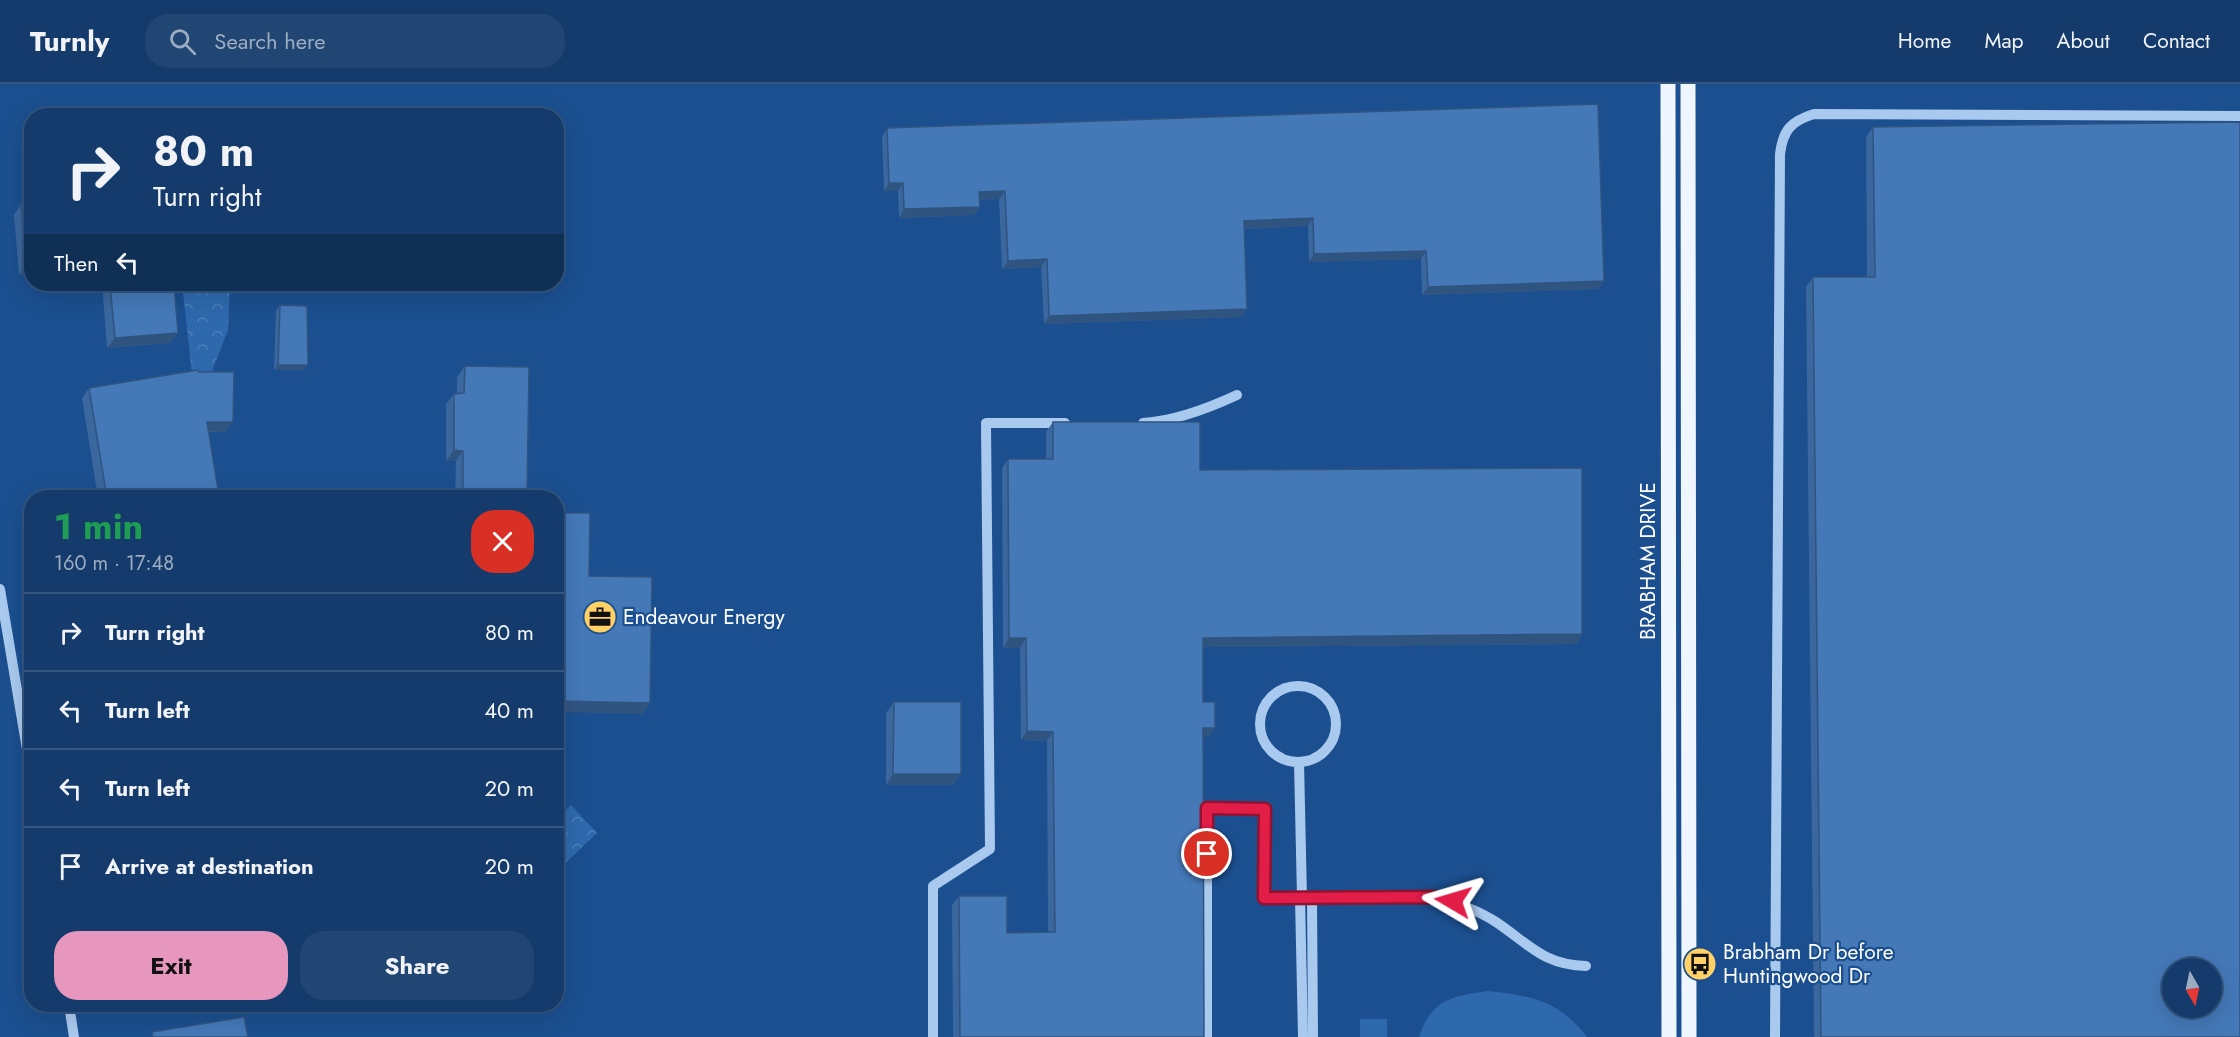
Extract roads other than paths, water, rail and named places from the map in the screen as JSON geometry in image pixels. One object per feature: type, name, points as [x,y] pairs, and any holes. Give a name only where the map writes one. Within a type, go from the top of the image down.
[{"type":"main road","name":"BRABHAM DRIVE","points":[[1668,84],[1669,1037]]},
{"type":"main road","name":"BRABHAM DRIVE","points":[[1688,84],[1689,1037]]},
{"type":"street","points":[[1774,1037],[1780,154],[1782,139],[1793,124],[1814,114],[2240,116]]},
{"type":"street","points":[[1127,423],[1156,422],[1215,405],[1237,395]]},
{"type":"street","points":[[933,1037],[933,886],[990,849],[986,423],[1080,423]]},
{"type":"street","points":[[0,589],[24,732]]},
{"type":"street","points":[[1300,686],[1310,688],[1325,698],[1331,706],[1336,724],[1334,736],[1321,755],[1299,762],[1280,758],[1272,753],[1262,738],[1259,728],[1262,710],[1274,695],[1291,687],[1300,686]]},
{"type":"street","points":[[1299,762],[1313,1037]]},
{"type":"street","points":[[1207,1037],[1207,808],[1265,809],[1264,898],[1441,898],[1467,907],[1495,922],[1550,959],[1568,965],[1586,966]]},
{"type":"street","points":[[1303,1037],[1305,898]]},
{"type":"street","points":[[70,1012],[74,1037]]},
{"type":"place","name":"Endeavour Energy","points":[[600,617]]},
{"type":"place","name":"Brabham Dr before Huntingwood Dr","points":[[1700,964]]}]
